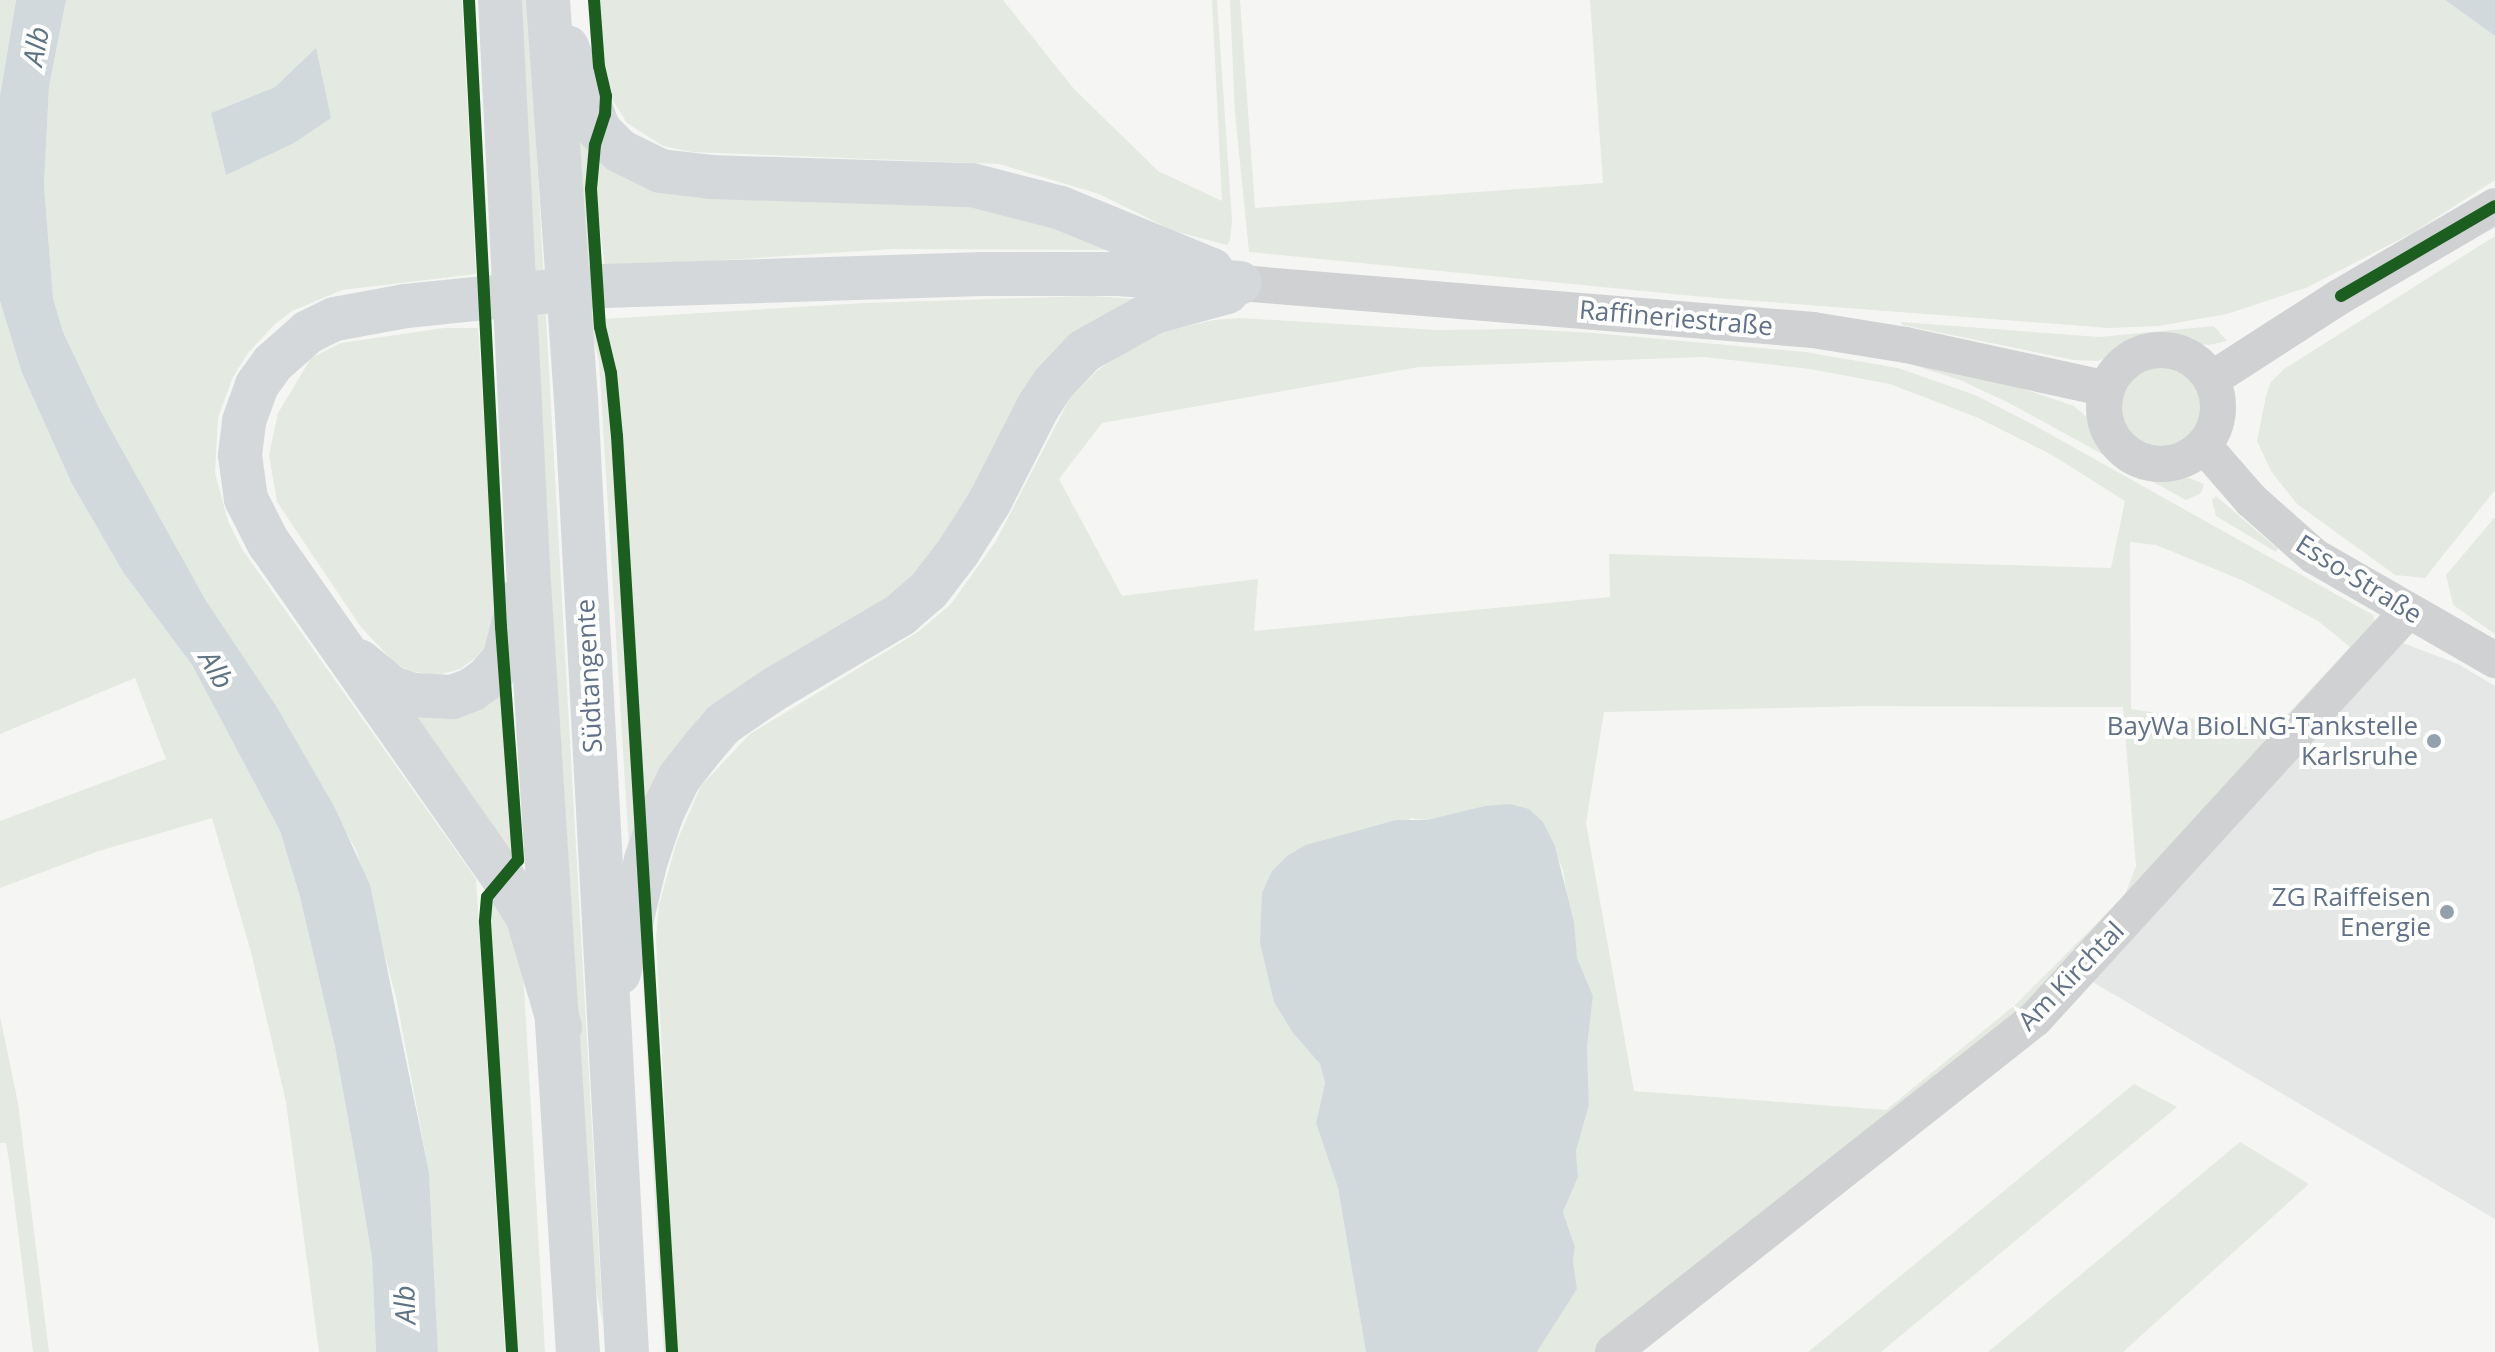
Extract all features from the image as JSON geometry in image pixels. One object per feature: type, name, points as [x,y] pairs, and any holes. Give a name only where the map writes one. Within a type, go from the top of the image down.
[{"type":"highway","name":"Südtangente","points":[[500,0],[528,567],[560,1027],[578,1352]]},
{"type":"highway","name":"Südtangente","points":[[548,4],[576,399],[627,1352]]},
{"type":"highway","points":[[548,4],[599,130],[620,151],[661,171],[711,177],[972,185],[1061,208],[1247,283]]},
{"type":"highway","points":[[560,1027],[528,918],[504,879],[269,544],[246,499],[240,455],[244,421],[257,385],[290,346],[335,319],[468,300],[604,286],[983,274],[1118,274],[1247,283]]},
{"type":"highway","points":[[607,1022],[646,860],[662,813],[679,778],[723,724],[776,688],[900,615],[928,591],[958,552],[989,503],[1038,407],[1053,384],[1084,351],[1154,312],[1199,302],[1247,283]]},
{"type":"highway","points":[[320,618],[359,661],[392,688],[414,695],[452,697],[487,679],[504,659],[528,567]]},
{"type":"street","points":[[2212,379],[2341,296],[2495,206]]},
{"type":"street","name":"Raffineriestraße","points":[[1247,283],[1813,330],[1906,345],[2107,389]]},
{"type":"street","points":[[2165,350],[2184,354],[2200,364],[2212,379],[2219,402],[2216,425],[2204,446],[2189,458],[2170,464],[2151,463],[2133,457],[2118,444],[2108,427],[2104,408],[2107,389],[2116,372],[2130,359],[2147,351],[2165,350]]},
{"type":"street","name":"Esso-Straße","points":[[2204,446],[2234,483],[2298,544],[2495,660]]},
{"type":"street","name":"Am Kirchtal","points":[[1613,1352],[2035,1019],[2408,611]]},
{"type":"shaded area","points":[[0,0],[16,0],[0,96]]},
{"type":"shaded area","points":[[66,0],[462,0],[476,274],[342,290],[292,311],[248,353],[233,377],[218,417],[215,473],[228,521],[242,549],[476,879],[505,1352],[438,1352],[429,1172],[396,997],[357,852],[275,704],[205,599],[100,410],[63,332],[53,298],[44,185],[49,87]],"holes":[[[316,49],[226,175],[211,113],[275,87]]]},
{"type":"shaded area","points":[[516,0],[528,0],[603,1323],[591,1266]]},
{"type":"shaded area","points":[[598,0],[1003,0],[1074,89],[1158,171],[1222,201],[1212,0],[1217,0],[1232,221],[1230,240],[1227,245],[1174,231],[1099,194],[999,164],[692,152],[663,146],[627,123],[612,99],[601,45]]},
{"type":"shaded area","points":[[1230,0],[1240,0],[1255,208],[1603,183],[1590,0],[2445,0],[2495,36],[2495,180],[2414,232],[2308,287],[2227,314],[2159,326],[2109,328],[1704,297],[1249,252],[1235,114]]},
{"type":"shaded area","points":[[579,126],[590,136],[589,198],[595,320],[609,393],[636,840],[630,864],[599,361],[591,331]]},
{"type":"shaded area","points":[[598,154],[961,196],[1123,250],[891,249],[605,268],[596,195]]},
{"type":"shaded area","points":[[2495,236],[2495,490],[2425,578],[2395,575],[2297,504],[2271,471],[2257,441],[2266,396],[2271,382],[2284,369]]},
{"type":"shaded area","points":[[1092,296],[1137,299],[888,610],[643,823],[618,395],[604,319],[864,303]]},
{"type":"shaded area","points":[[0,301],[22,373],[72,484],[123,572],[192,665],[280,831],[300,897],[335,1047],[372,1258],[376,1352],[319,1352],[286,1102],[251,952],[212,818],[99,851],[0,888],[0,821],[166,759],[135,678],[0,734]]},
{"type":"shaded area","points":[[1240,318],[1437,330],[1522,329],[1593,333],[1805,352],[1898,368],[1975,395],[2032,424],[2373,615],[2375,624],[2060,979],[1599,1352],[1537,1352],[1577,1289],[1573,1261],[1575,1247],[1563,1212],[1578,1177],[1576,1151],[1589,1105],[1587,1048],[1593,996],[1577,958],[1563,870],[1543,822],[1453,815],[1427,820],[1410,818],[1293,1033],[1320,1064],[1325,1083],[1316,1123],[1338,1188],[1366,1352],[677,1352],[656,937],[659,905],[677,841],[701,786],[750,734],[918,632],[951,604],[996,541],[1070,398],[1098,370],[1152,334],[1214,320]],"holes":[[[1704,357],[1810,369],[1890,384],[1976,417],[2052,455],[2125,501],[2111,568],[1609,554],[1610,597],[1254,631],[1258,579],[1122,596],[1059,479],[1102,423],[1419,367]],[[2130,542],[2156,545],[2244,581],[2318,621],[2350,647],[2272,731],[2131,709]],[[1864,706],[2123,707],[2136,866],[2125,895],[2015,1005],[1886,1110],[1634,1091],[1586,823],[1604,712]]]},
{"type":"shaded area","points":[[1901,322],[2099,337],[2214,326],[2227,341],[2209,345],[2153,338],[2098,361],[2074,360],[1902,325]]},
{"type":"shaded area","points":[[444,328],[478,328],[495,584],[494,619],[484,648],[474,659],[460,669],[434,676],[407,670],[394,662],[360,626],[277,502],[269,455],[278,413],[311,358],[341,343]]},
{"type":"shaded area","points":[[1912,361],[2003,382],[2074,406],[2097,426],[2120,461],[2157,475],[2189,478],[2204,484],[2201,493],[2186,500],[2009,403],[1960,380],[1913,365]]},
{"type":"shaded area","points":[[2161,366],[2177,370],[2190,378],[2198,391],[2202,407],[2198,423],[2190,436],[2177,444],[2161,448],[2145,444],[2132,436],[2124,423],[2120,407],[2124,391],[2132,378],[2145,370]]},
{"type":"shaded area","points":[[2216,496],[2278,549],[2276,552],[2216,516],[2212,500]]},
{"type":"shaded area","points":[[2495,517],[2495,634],[2453,605],[2446,575]]},
{"type":"shaded area","points":[[2403,643],[2458,664],[2495,686],[2495,1219],[2091,981]]},
{"type":"shaded area","points":[[500,686],[508,794],[513,854],[401,708]]},
{"type":"shaded area","points":[[497,895],[523,970],[545,1352],[517,1352],[490,923],[490,909]]},
{"type":"shaded area","points":[[646,946],[668,1352],[664,1352],[654,1186],[642,952]]},
{"type":"shaded area","points":[[0,1016],[18,1103],[49,1352],[33,1352],[10,1167],[6,1143],[0,1143]]},
{"type":"shaded area","points":[[2134,1084],[2177,1107],[1881,1352],[1808,1352]]},
{"type":"shaded area","points":[[2240,1142],[2309,1184],[2123,1352],[1988,1352]]},
{"type":"water","name":"Alb","points":[[16,0],[66,0],[49,87],[44,185],[53,298],[63,332],[100,410],[205,599],[275,704],[335,808],[370,885],[429,1172],[438,1352],[376,1352],[372,1258],[335,1047],[300,897],[280,831],[192,665],[123,572],[72,484],[22,373],[0,301],[0,96]]},
{"type":"water","points":[[2445,0],[2495,0],[2495,36]]},
{"type":"water","points":[[316,48],[331,118],[294,143],[226,175],[211,113],[275,87]]},
{"type":"water","points":[[1510,804],[1529,809],[1543,822],[1555,846],[1574,922],[1577,958],[1593,996],[1587,1048],[1589,1105],[1576,1151],[1578,1177],[1563,1212],[1575,1247],[1573,1261],[1577,1289],[1537,1352],[1366,1352],[1338,1188],[1316,1123],[1325,1083],[1320,1064],[1293,1033],[1274,1002],[1260,943],[1262,893],[1272,871],[1287,856],[1306,845],[1396,820],[1427,820],[1485,806]]},
{"type":"cycle path","points":[[469,0],[501,627],[518,860],[487,897],[485,922],[512,1352]]},
{"type":"cycle path","points":[[594,0],[599,66],[606,96],[605,114],[595,145],[591,189],[600,327],[611,373],[617,436],[672,1352]]},
{"type":"cycle path","points":[[2341,296],[2495,206]]},
{"type":"place","name":"BayWa BioLNG-Tankstelle Karlsruhe","points":[[2434,741]]},
{"type":"place","name":"ZG Raiffeisen Energie","points":[[2447,912]]}]
